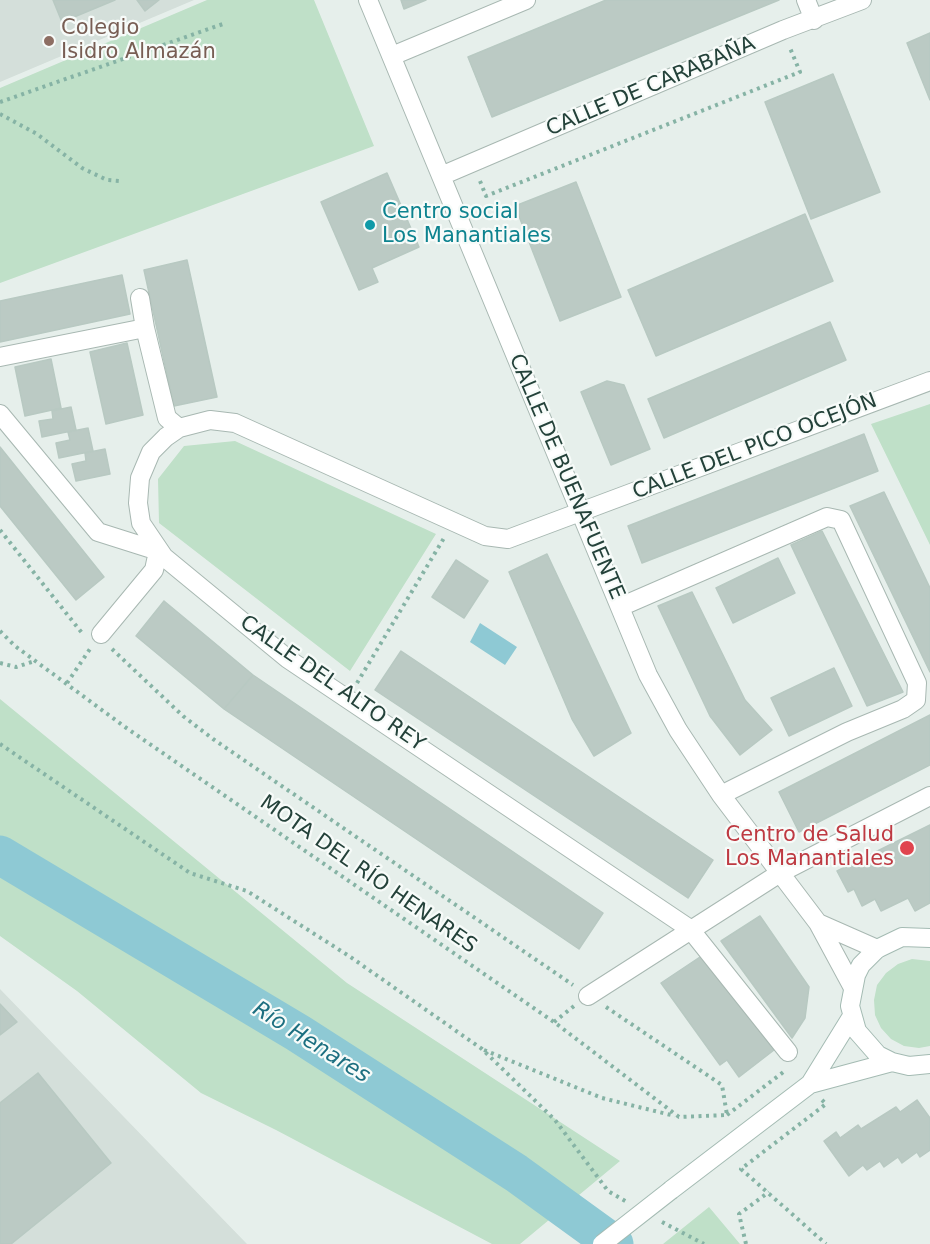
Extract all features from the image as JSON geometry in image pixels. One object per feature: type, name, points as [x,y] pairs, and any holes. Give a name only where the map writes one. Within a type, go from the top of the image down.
[{"type":"street","name":"CALLE DE BUENAFUENTE","points":[[368,0],[648,675],[678,730],[722,795],[818,923],[852,986]]},
{"type":"street","points":[[392,56],[526,0]]},
{"type":"street","points":[[806,0],[814,20]]},
{"type":"street","name":"CALLE DE CARABAÑA","points":[[441,176],[783,30],[862,0]]},
{"type":"street","points":[[140,298],[167,418],[179,428]]},
{"type":"street","points":[[0,357],[145,328]]},
{"type":"street","name":"CALLE DEL PICO OCEJÓN","points":[[580,513],[930,381]]},
{"type":"street","points":[[0,414],[98,532],[158,551],[154,570],[101,634]]},
{"type":"street","name":"CALLE DEL ALTO REY","points":[[580,513],[518,536],[500,540],[454,522],[235,423],[210,420],[179,428],[166,437],[152,452],[143,467],[138,502],[141,523],[158,551],[260,638],[690,930],[788,1052]]},
{"type":"street","points":[[620,607],[827,517],[841,520],[917,683],[916,700],[903,709],[847,732],[722,795]]},
{"type":"street","points":[[588,996],[780,873],[930,796]]},
{"type":"street","name":"CALLE DE BUENAFUENTE","points":[[818,923],[877,949]]},
{"type":"street","points":[[929,1066],[909,1066],[892,1062],[866,1044],[852,1016],[852,986],[861,965],[877,949],[902,937],[930,938]]},
{"type":"street","points":[[602,1244],[810,1084],[852,1016]]},
{"type":"street","points":[[810,1084],[892,1062]]},
{"type":"path","points":[[0,102],[223,24]]},
{"type":"path","points":[[473,162],[486,196],[800,72],[783,30]]},
{"type":"path","points":[[0,114],[37,134],[82,168],[107,180],[120,181]]},
{"type":"path","points":[[348,698],[454,522]]},
{"type":"path","points":[[0,530],[82,633],[101,634]]},
{"type":"path","name":"MOTA DEL RÍO HENARES","points":[[0,631],[35,661],[125,727],[554,1022],[679,1117]]},
{"type":"path","points":[[67,683],[101,634]]},
{"type":"path","points":[[101,634],[116,654],[213,739],[722,1085],[727,1115],[679,1117],[602,1098],[482,1049]]},
{"type":"path","points":[[0,663],[16,667],[35,661]]},
{"type":"path","points":[[0,744],[190,873],[247,891],[349,956],[482,1049],[555,1120],[608,1191],[628,1203]]},
{"type":"path","points":[[746,1244],[739,1214],[769,1192],[826,1244]]},
{"type":"path","points":[[659,1220],[704,1244]]},
{"type":"shaded area","name":"Colegio Isidro Almazán","points":[[0,0],[194,0],[0,82]]},
{"type":"shaded area","points":[[0,989],[247,1244],[0,1244]]},
{"type":"green space","points":[[207,0],[314,0],[374,146],[0,283],[0,88]]},
{"type":"green space","points":[[930,404],[930,545],[871,424]]},
{"type":"green space","points":[[235,441],[436,534],[350,671],[159,523],[158,479],[184,446]]},
{"type":"green space","points":[[0,699],[347,983],[620,1161],[520,1244],[492,1244],[201,1093],[77,991],[0,936]]},
{"type":"green space","points":[[912,959],[930,961],[930,1046],[919,1048],[904,1046],[891,1039],[881,1028],[875,1015],[874,1000],[877,985],[886,973],[898,964]]},
{"type":"green space","points":[[709,1207],[740,1244],[663,1244]]},
{"type":"water","points":[[480,623],[517,647],[505,665],[470,642]]},
{"type":"building","points":[[53,0],[115,0],[62,22]]},
{"type":"building","points":[[137,0],[159,0],[145,11]]},
{"type":"building","points":[[401,0],[426,0],[404,9]]},
{"type":"building","points":[[606,0],[779,0],[492,117],[468,57]]},
{"type":"building","points":[[930,33],[930,100],[907,43]]},
{"type":"building","points":[[833,74],[880,192],[811,219],[765,102]]},
{"type":"building","name":"Centro social Los Manantiales","points":[[387,173],[419,247],[372,268],[378,282],[359,290],[321,202]]},
{"type":"building","points":[[576,182],[621,297],[560,321],[515,206]]},
{"type":"building","points":[[805,214],[833,281],[656,356],[628,290]]},
{"type":"building","points":[[187,260],[217,397],[174,406],[144,270]]},
{"type":"building","points":[[122,275],[130,314],[0,342],[0,301]]},
{"type":"building","points":[[830,322],[846,360],[664,438],[648,399]]},
{"type":"building","points":[[127,343],[143,415],[106,424],[90,352]]},
{"type":"building","points":[[51,359],[61,408],[25,416],[15,367]]},
{"type":"building","points":[[607,381],[624,385],[650,449],[611,465],[581,392]]},
{"type":"building","points":[[71,407],[76,430],[42,437],[39,421],[53,419],[52,411]]},
{"type":"building","points":[[88,428],[93,451],[59,458],[56,443],[70,440],[68,432]]},
{"type":"building","points":[[864,434],[878,471],[642,563],[628,526]]},
{"type":"building","points":[[0,447],[104,577],[76,600],[0,506]]},
{"type":"building","points":[[105,449],[110,474],[76,481],[72,464],[86,461],[85,453]]},
{"type":"building","points":[[884,492],[930,588],[930,672],[850,506]]},
{"type":"building","points":[[822,531],[903,692],[867,706],[791,545]]},
{"type":"building","points":[[547,554],[631,733],[594,756],[572,719],[509,572]]},
{"type":"building","points":[[778,558],[795,593],[733,623],[716,588]]},
{"type":"building","points":[[456,560],[488,581],[464,618],[432,597]]},
{"type":"building","points":[[692,592],[745,700],[772,730],[740,755],[710,716],[658,606]]},
{"type":"building","points":[[164,601],[253,675],[224,709],[136,636]]},
{"type":"building","points":[[401,651],[713,860],[688,898],[375,690]]},
{"type":"building","points":[[834,668],[852,706],[789,736],[771,698]]},
{"type":"building","points":[[253,675],[603,913],[579,949],[224,709]]},
{"type":"building","points":[[930,715],[930,765],[799,832],[779,792]]},
{"type":"building","name":"Centro de Salud Los Manantiales","points":[[930,825],[930,903],[915,911],[908,898],[881,911],[875,899],[862,906],[854,889],[848,892],[837,871]]},
{"type":"building","points":[[760,916],[809,987],[805,1018],[792,1038],[721,941]]},
{"type":"building","points":[[703,955],[774,1050],[739,1077],[727,1060],[720,1065],[661,983]]},
{"type":"building","points":[[0,1004],[17,1022],[0,1035]]},
{"type":"building","points":[[38,1073],[111,1163],[11,1244],[0,1244],[0,1103]]},
{"type":"building","points":[[917,1100],[930,1118],[930,1150],[920,1157],[917,1152],[902,1163],[898,1157],[884,1167],[880,1161],[867,1170],[863,1165],[849,1176],[824,1141],[836,1132],[840,1138],[858,1125],[861,1129],[896,1107],[900,1112]]},
{"type":"waterway","name":"Río Henares","points":[[0,855],[298,1033],[516,1173],[614,1244]]},
{"type":"place","name":"Colegio Isidro Almazán","points":[[49,41]]},
{"type":"place","name":"Centro social Los Manantiales","points":[[370,225]]},
{"type":"place","name":"Centro de Salud Los Manantiales","points":[[907,848]]}]
